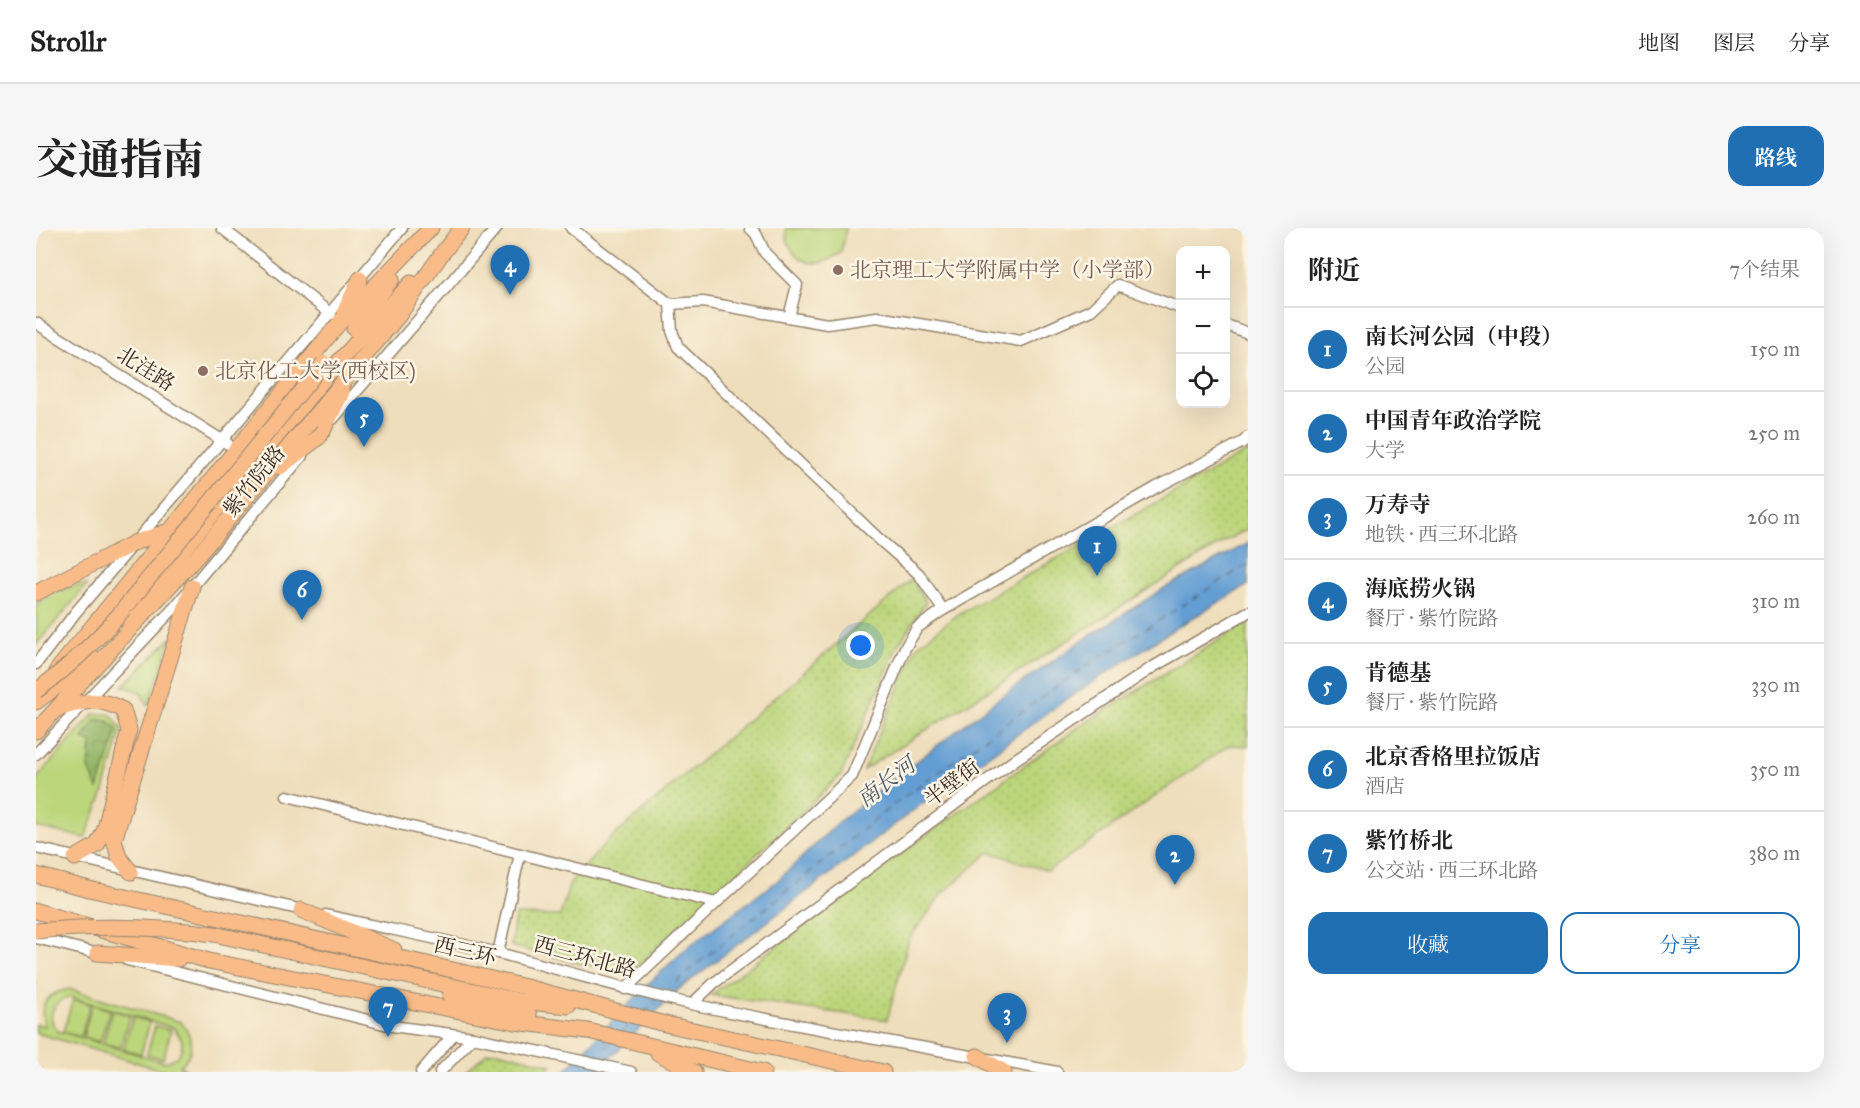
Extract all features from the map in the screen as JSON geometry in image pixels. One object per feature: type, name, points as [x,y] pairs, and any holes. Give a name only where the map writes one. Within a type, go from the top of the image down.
[{"type":"highway","name":"紫竹院路","points":[[36,731],[200,553],[399,315],[442,252],[462,228]]},
{"type":"highway","points":[[36,702],[68,679],[105,644],[328,366],[428,232]]},
{"type":"highway","name":"紫竹院路","points":[[36,696],[169,531],[230,444],[335,318],[428,232]]},
{"type":"highway","points":[[36,691],[62,672],[118,616],[328,366],[442,252]]},
{"type":"highway","points":[[335,318],[360,279]]},
{"type":"highway","points":[[256,485],[321,434],[351,373]]},
{"type":"highway","points":[[36,593],[136,542],[169,531]]},
{"type":"highway","points":[[131,872],[119,857],[114,840],[192,587]]},
{"type":"highway","points":[[56,710],[87,700],[114,705],[123,710],[128,720],[129,730],[105,829],[97,845],[75,858]]},
{"type":"highway","name":"西三环","points":[[36,875],[89,889],[526,987],[613,1012],[883,1072]]},
{"type":"highway","points":[[301,910],[427,964]]},
{"type":"highway","points":[[36,911],[209,961],[515,1022],[588,1031]]},
{"type":"highway","points":[[36,931],[94,926],[136,926],[213,938],[520,1001],[613,1012]]},
{"type":"highway","points":[[36,939],[105,934],[213,938],[763,1072]]},
{"type":"highway","points":[[97,953],[209,961]]},
{"type":"highway","points":[[639,1043],[694,1072]]},
{"type":"highway","points":[[977,1056],[1004,1072]]},
{"type":"street","points":[[222,228],[237,232],[335,318]]},
{"type":"street","points":[[360,279],[402,228]]},
{"type":"street","name":"紫竹院路","points":[[36,754],[192,587],[497,228]]},
{"type":"street","points":[[571,228],[670,304],[703,302],[827,324],[877,317],[1021,341],[1092,310],[1118,285],[1176,307]]},
{"type":"street","points":[[750,228],[756,234],[765,253],[797,285],[789,317]]},
{"type":"street","points":[[670,304],[672,331],[678,347],[880,540],[919,574],[943,609]]},
{"type":"street","name":"北洼路","points":[[36,323],[230,444]]},
{"type":"street","points":[[1230,326],[1248,333]]},
{"type":"street","points":[[625,989],[852,776],[905,648],[917,628],[943,609],[1157,487],[1243,442],[1248,437]]},
{"type":"street","name":"紫竹院路","points":[[36,664],[76,612],[136,542],[230,444]]},
{"type":"street","name":"半壁街","points":[[687,1003],[1016,759],[1153,667],[1248,612]]},
{"type":"street","points":[[287,796],[716,903]]},
{"type":"street","name":"西三环北路","points":[[36,848],[131,872],[498,953],[625,989],[687,1003],[834,1033],[977,1056],[1057,1072]]},
{"type":"street","points":[[498,953],[520,854]]},
{"type":"street","points":[[36,939],[392,1026],[473,1037],[611,1070],[631,1072]]},
{"type":"street","points":[[421,1072],[453,1035]]},
{"type":"street","points":[[440,1072],[473,1037]]},
{"type":"green space","points":[[786,228],[846,228],[841,253],[824,262],[816,263],[802,259],[796,255],[788,243]]},
{"type":"green space","points":[[1248,451],[1248,529],[1226,540],[863,770],[918,645],[960,613]]},
{"type":"green space","points":[[912,579],[926,602],[898,645],[841,775],[632,972],[582,964],[511,946],[515,915],[560,916],[570,883],[608,841]]},
{"type":"green space","points":[[87,585],[36,645],[36,603],[69,587]]},
{"type":"green space","points":[[1248,622],[1248,746],[1229,745],[1048,871],[989,852],[942,894],[909,939],[887,1020],[711,995],[911,846],[1079,727]]},
{"type":"green space","points":[[172,637],[148,705],[140,692],[123,686]]},
{"type":"green space","points":[[94,714],[110,714],[122,729],[102,797],[85,838],[36,827],[36,779]]},
{"type":"green space","points":[[96,719],[109,721],[118,730],[98,789],[89,768],[91,742],[83,739]]},
{"type":"green space","points":[[69,989],[181,1022],[188,1033],[191,1045],[188,1056],[179,1067],[185,1068],[183,1072],[169,1072],[36,1033],[36,1024],[45,1026],[42,1012],[46,1001],[55,993]],"holes":[[[70,997],[174,1028],[182,1040],[181,1049],[176,1057],[164,1062],[58,1031],[54,1026],[52,1015],[55,1006]]]},
{"type":"green space","points":[[73,999],[90,1004],[81,1037],[63,1032]]},
{"type":"green space","points":[[92,1004],[110,1010],[100,1042],[83,1037]]},
{"type":"green space","points":[[112,1010],[130,1016],[120,1048],[103,1043]]},
{"type":"green space","points":[[133,1017],[150,1022],[141,1054],[123,1049]]},
{"type":"green space","points":[[155,1026],[171,1030],[163,1059],[147,1054]]},
{"type":"green space","points":[[498,1051],[552,1065],[544,1072],[465,1072],[488,1052]]},
{"type":"water","points":[[1248,543],[1248,585],[1174,629],[1064,701],[931,797],[678,990],[596,1072],[564,1072],[649,983],[689,946],[777,881],[842,819],[995,701],[1086,638],[1163,589]]},
{"type":"ferry route","points":[[666,992],[698,963],[899,800],[1083,668],[1248,564]]},
{"type":"ferry route","points":[[644,1013],[656,1002]]},
{"type":"ferry route","points":[[622,1033],[634,1022]]},
{"type":"ferry route","points":[[593,1059],[610,1044]]},
{"type":"ferry route","points":[[580,1072],[585,1067]]},
{"type":"place","name":"北京理工大学附属中学（小学部）","points":[[838,270]]},
{"type":"place","name":"海底捞火锅","points":[[510,295]]},
{"type":"place","name":"北京化工大学(西校区)","points":[[203,371]]},
{"type":"place","name":"肯德基","points":[[364,447]]},
{"type":"place","name":"南长河公园（中段）","points":[[1097,576]]},
{"type":"place","name":"北京香格里拉饭店","points":[[302,620]]},
{"type":"place","name":"中国青年政治学院","points":[[1175,885]]},
{"type":"place","name":"紫竹桥北","points":[[388,1037]]},
{"type":"place","name":"万寿寺","points":[[1007,1043]]},
{"type":"water label","name":"南长河","points":[[886,782]]}]
